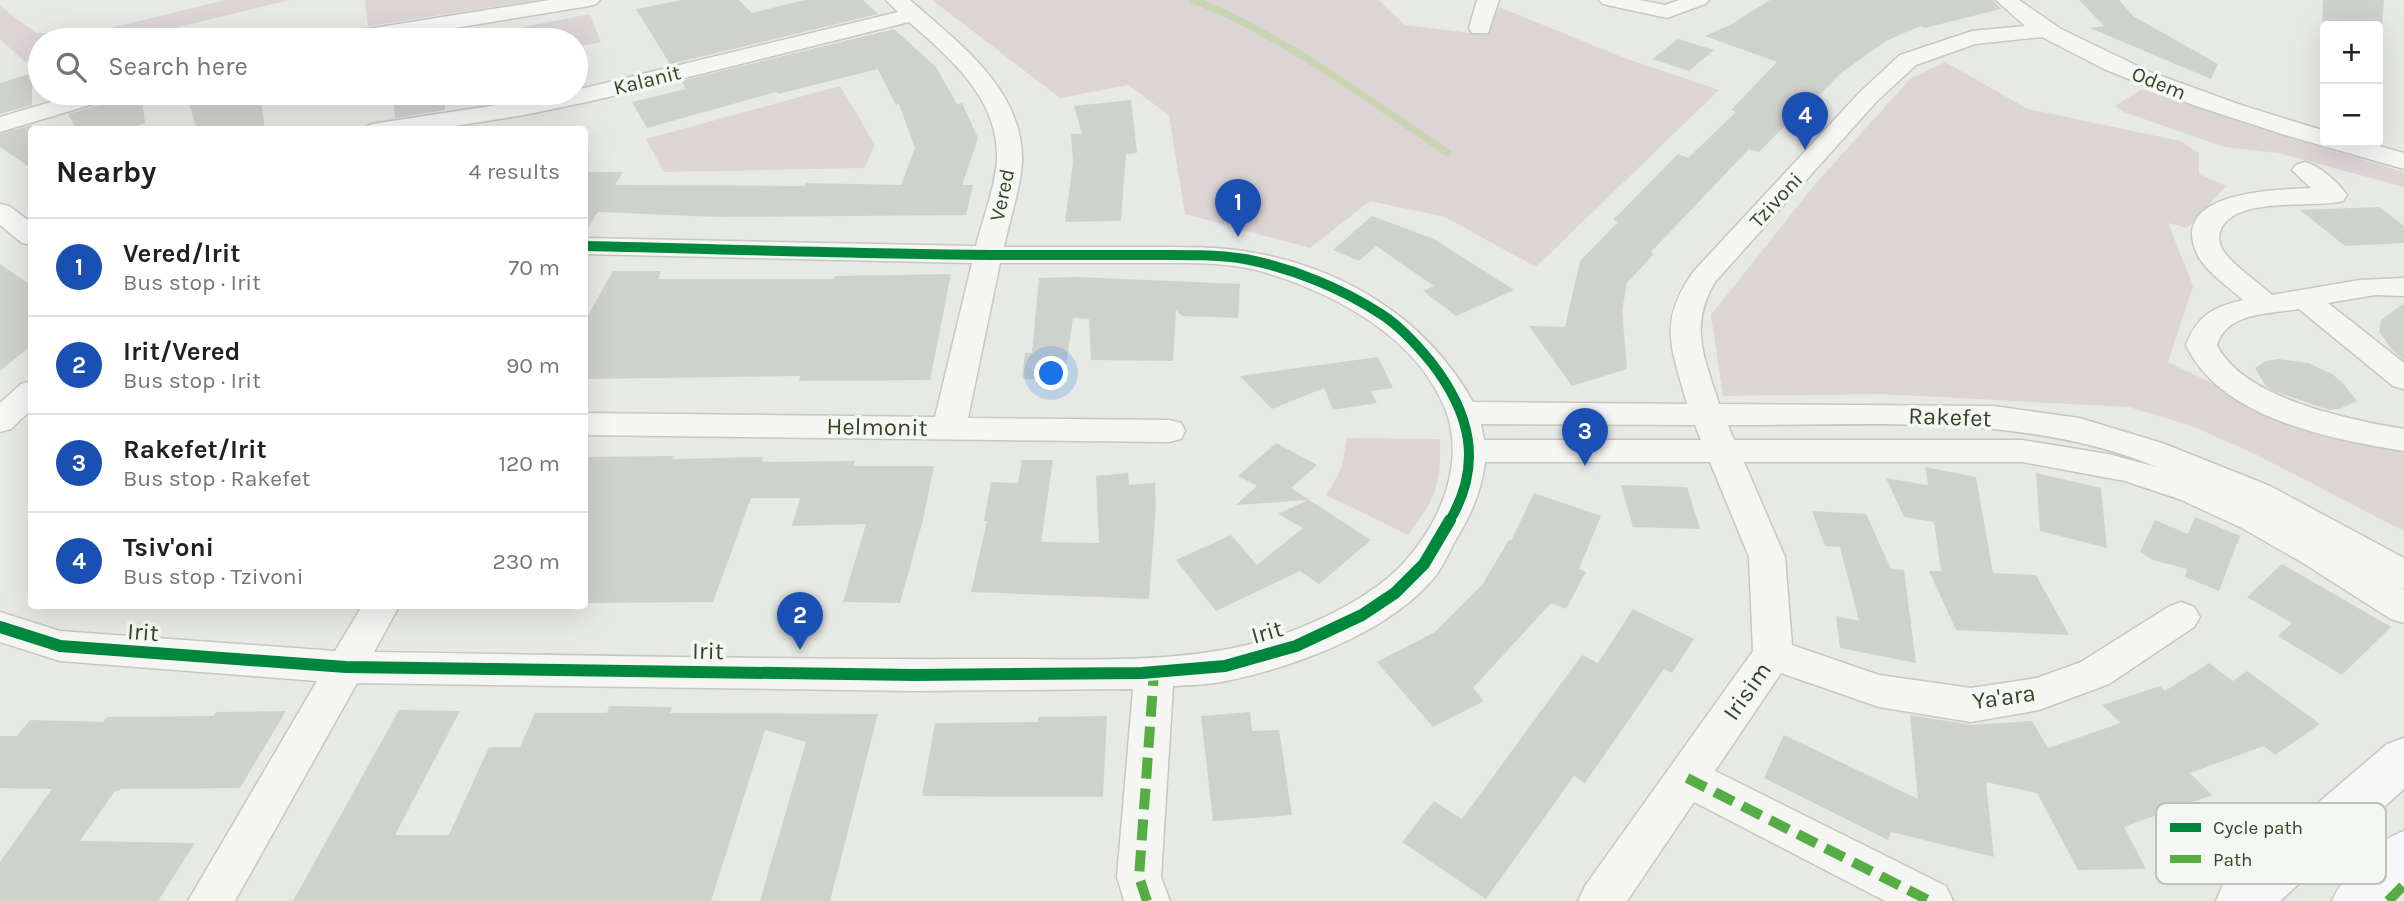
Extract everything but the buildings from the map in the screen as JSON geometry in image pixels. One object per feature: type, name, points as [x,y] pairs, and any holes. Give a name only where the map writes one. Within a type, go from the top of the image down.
[{"type":"main road","points":[[2353,803],[2404,759]]},
{"type":"main road","points":[[2386,872],[2404,854]]},
{"type":"main road","points":[[2242,901],[2260,884]]},
{"type":"main road","points":[[2358,901],[2375,884]]},
{"type":"street","points":[[416,28],[589,0]]},
{"type":"street","points":[[1480,28],[1488,0]]},
{"type":"street","points":[[1611,0],[1667,12],[1698,0]]},
{"type":"street","name":"Odem","points":[[2007,0],[2045,30],[2156,83],[2251,117],[2320,138]]},
{"type":"street","name":"Kalanit","points":[[588,95],[905,8]]},
{"type":"street","name":"Vered","points":[[905,8],[980,79],[996,100],[1010,136],[1010,159],[990,255],[949,428]]},
{"type":"street","name":"Tzivoni","points":[[1706,413],[1685,342],[1688,303],[1703,278],[1868,97],[1908,60],[1972,38],[2045,30]]},
{"type":"street","points":[[0,125],[66,105]]},
{"type":"street","name":"Kalanit","points":[[405,126],[538,105]]},
{"type":"street","points":[[2355,147],[2404,161]]},
{"type":"street","points":[[2267,306],[2211,254],[2205,237],[2211,219],[2227,206],[2262,199],[2334,195],[2305,170]]},
{"type":"street","name":"Irit","points":[[0,628],[60,646],[346,667],[914,675],[1154,672],[1225,666],[1296,646],[1362,615],[1395,593],[1424,564],[1464,491],[1470,451],[1463,412],[1433,363],[1399,327],[1383,315],[1295,272],[1242,259],[1197,255],[990,255],[588,246]]},
{"type":"street","points":[[2404,287],[2364,289],[2231,312],[2210,326],[2202,342],[2207,362],[2229,381],[2258,398],[2315,421],[2404,440]]},
{"type":"street","points":[[2305,299],[2404,379]]},
{"type":"street","points":[[0,421],[28,395]]},
{"type":"street","name":"Rakefet","points":[[1463,412],[1993,417],[2079,429],[2150,450],[2259,495],[2404,575]]},
{"type":"street","name":"Irisim","points":[[1601,901],[1773,653],[1767,556],[1706,413]]},
{"type":"street","name":"Helmonit","points":[[588,424],[1169,431]]},
{"type":"street","name":"Rakefet","points":[[1470,451],[2022,450],[2099,463],[2159,480],[2227,506],[2314,551],[2404,609]]},
{"type":"street","points":[[211,901],[379,609]]},
{"type":"street","name":"Ya'ara","points":[[1773,653],[1879,691],[1970,705],[2039,694],[2095,673],[2181,617]]},
{"type":"street","points":[[1147,901],[1139,877],[1154,672]]},
{"type":"street","points":[[1687,778],[1930,901]]},
{"type":"shaded area","points":[[226,0],[290,0],[174,28],[110,28]]},
{"type":"shaded area","points":[[365,0],[540,0],[368,26]]},
{"type":"shaded area","points":[[932,0],[1378,0],[1405,25],[1487,35],[1499,7],[1627,59],[1719,90],[1536,267],[1445,217],[1370,201],[1310,248],[1185,214],[1169,115],[1128,85],[1060,98]]},
{"type":"shaded area","points":[[0,6],[29,28],[28,61],[25,62],[0,39]]},
{"type":"shaded area","points":[[590,14],[601,42],[588,45],[588,28],[524,27]]},
{"type":"shaded area","points":[[1945,62],[2028,109],[2180,141],[2199,153],[2199,174],[2226,186],[2187,228],[2168,223],[2193,286],[2168,362],[2224,389],[2404,450],[2404,531],[2255,454],[2192,426],[2129,407],[1882,394],[1723,396],[1711,315],[1816,183],[1911,78]]},
{"type":"shaded area","points":[[840,86],[875,145],[864,168],[664,172],[646,139]]},
{"type":"shaded area","points":[[2142,89],[2254,127],[2404,172],[2404,187],[2279,153],[2224,147],[2124,112],[2115,106]]},
{"type":"shaded area","points":[[1347,438],[1440,439],[1435,491],[1408,535],[1326,495],[1341,470]]},
{"type":"waterway","points":[[1194,0],[1227,14],[1292,50],[1448,153]]},
{"type":"marked path","points":[[1147,901],[1139,877],[1154,672]]},
{"type":"marked path","points":[[1687,778],[1930,901]]},
{"type":"marked path","points":[[2388,901],[2404,885]]},
{"type":"cycle path","points":[[0,627],[60,646],[346,667],[914,675],[1142,673],[1225,666],[1296,646],[1362,615],[1395,593],[1424,564],[1464,491],[1470,451],[1463,413],[1447,383],[1419,347],[1383,315],[1327,285],[1274,266],[1243,259],[1197,255],[990,255],[588,246]]},
{"type":"place","name":"Tsiv'oni","points":[[1805,150]]},
{"type":"place","name":"Vered/Irit","points":[[1238,237]]},
{"type":"place","name":"Rakefet/Irit","points":[[1585,466]]},
{"type":"place","name":"Irit/Vered","points":[[800,650]]}]
